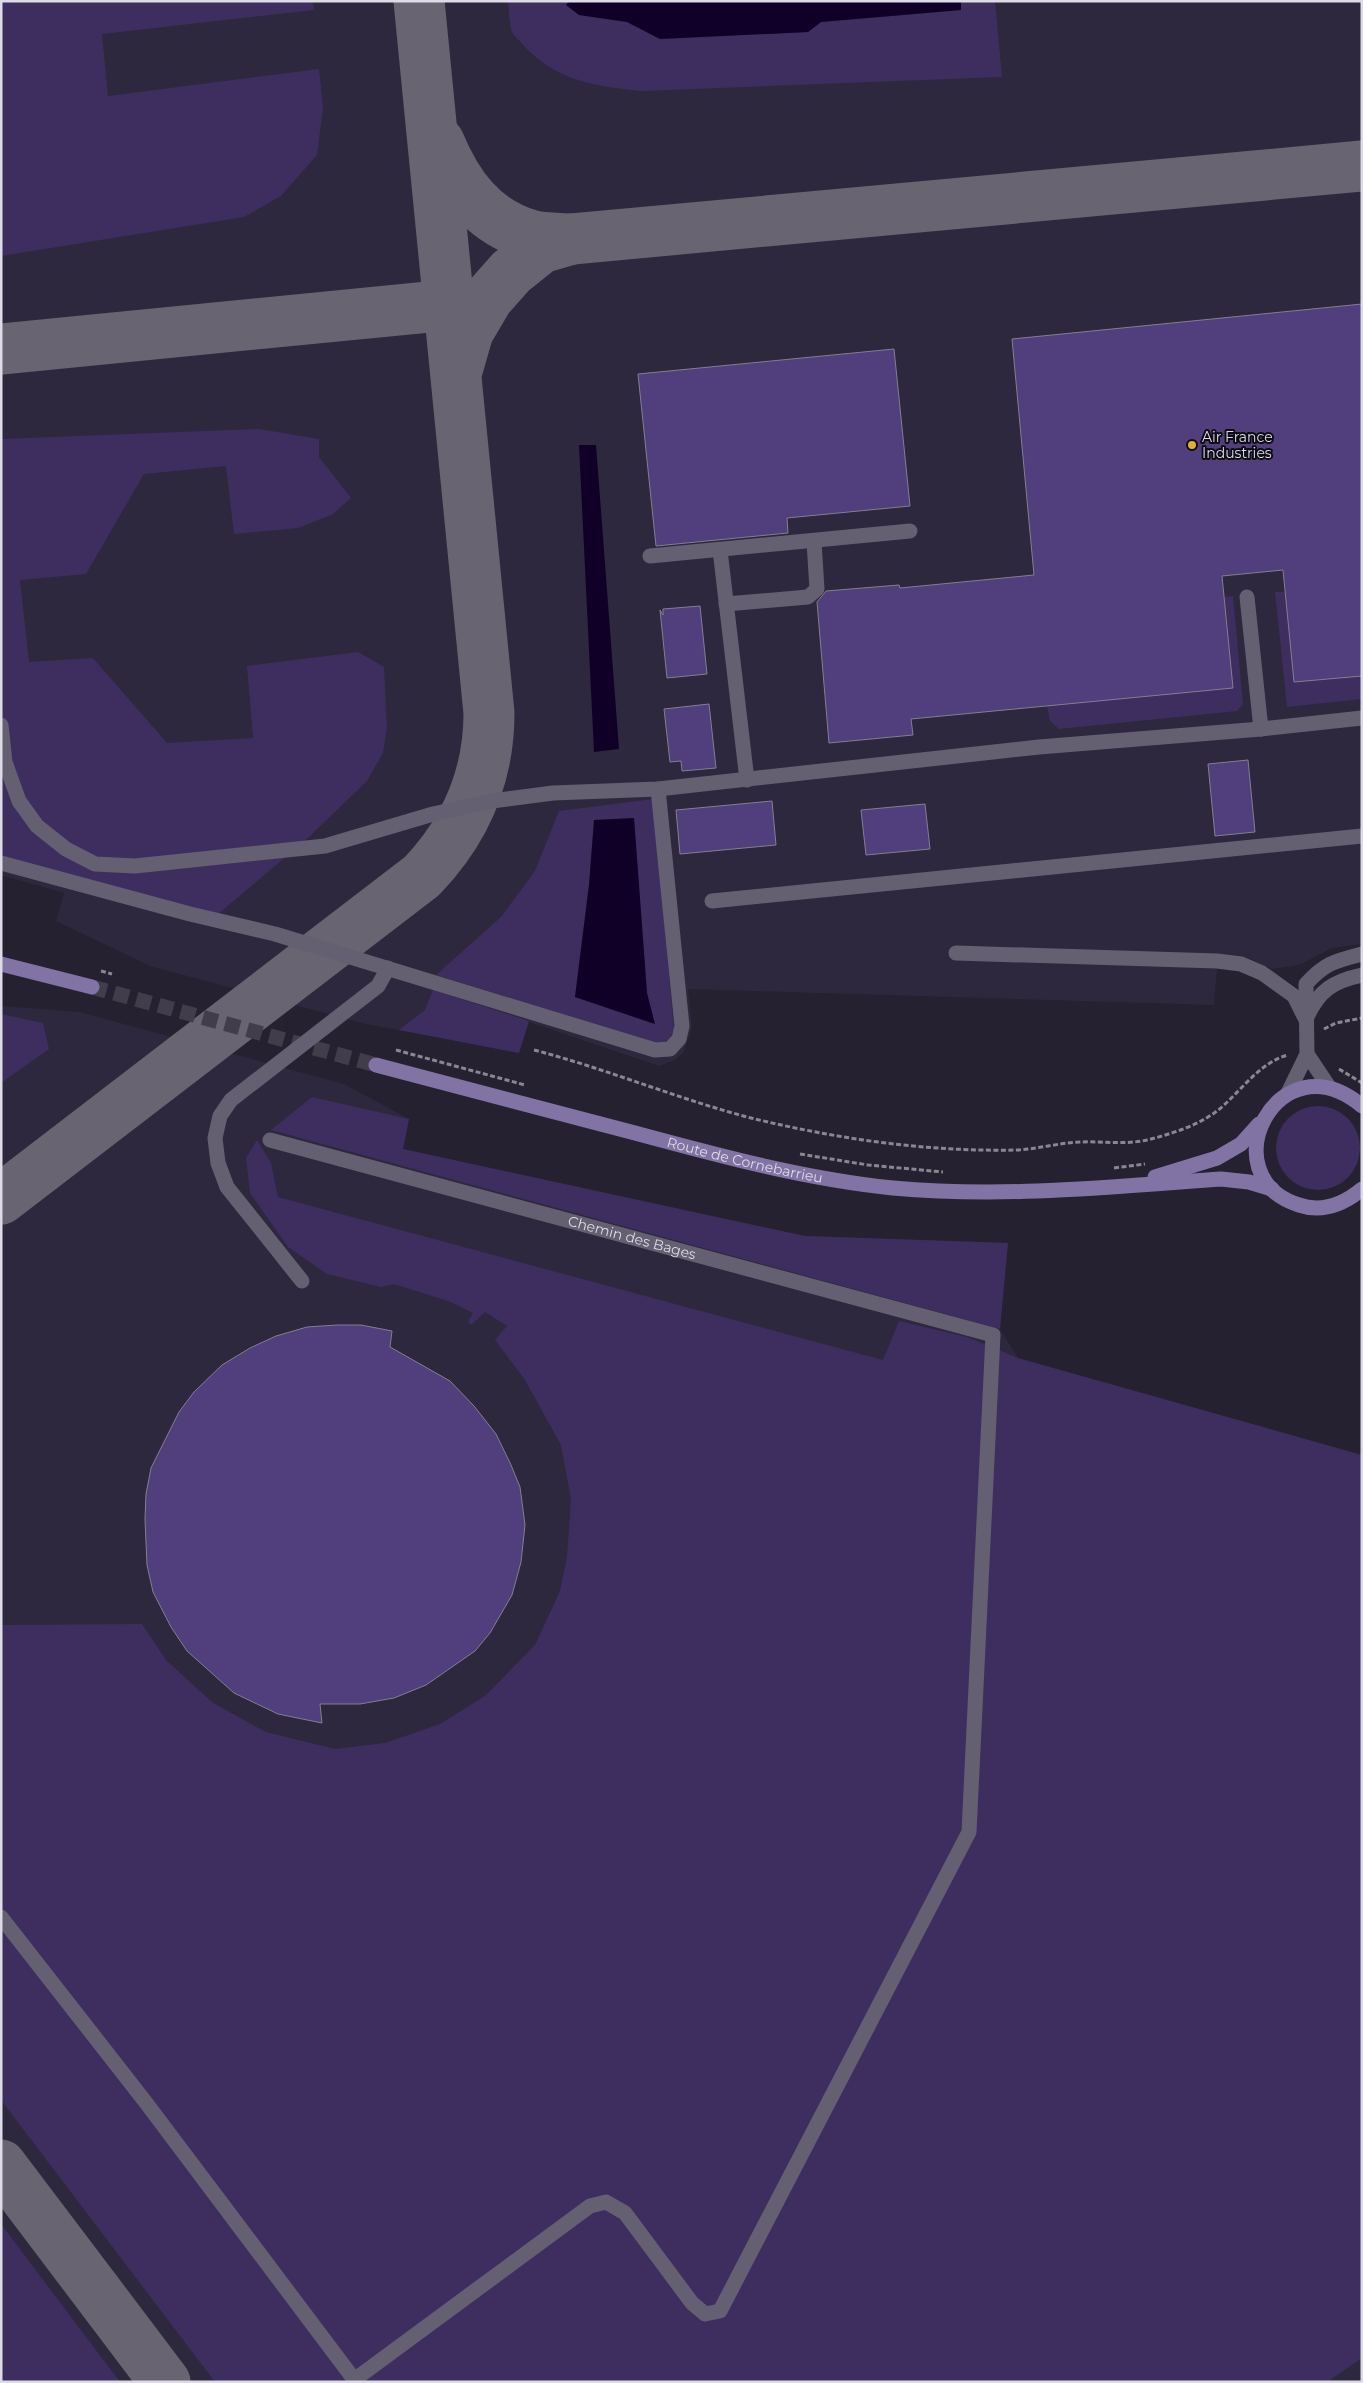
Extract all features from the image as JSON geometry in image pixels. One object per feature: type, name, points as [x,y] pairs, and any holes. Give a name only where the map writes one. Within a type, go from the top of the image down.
[{"type":"main road","points":[[1,964],[92,987]]},
{"type":"main road","name":"Route de Cornebarrieu","points":[[376,1064],[760,1167],[832,1180],[894,1188],[972,1192],[1049,1192],[1221,1179],[1250,1182],[1272,1189]]},
{"type":"main road","points":[[1288,1093],[1308,1086],[1329,1087],[1348,1094],[1362,1106]]},
{"type":"main road","name":"Route de Cornebarrieu","points":[[1124,1186],[1216,1158],[1241,1144],[1272,1105],[1288,1093]]},
{"type":"main road","points":[[1261,1121],[1256,1141],[1256,1158],[1262,1175],[1272,1189],[1288,1202],[1308,1208],[1329,1208],[1349,1200],[1362,1189]]},
{"type":"street","points":[[650,556],[814,542],[910,531]]},
{"type":"street","points":[[726,604],[808,596],[814,593],[817,588],[814,542]]},
{"type":"street","points":[[720,550],[747,780]]},
{"type":"street","points":[[1247,597],[1262,729]]},
{"type":"street","points":[[1,725],[5,762],[19,801],[37,826],[66,849],[95,864],[135,866],[325,846],[432,814],[492,801],[553,793],[658,789],[1039,747],[1262,729],[1362,718]]},
{"type":"street","points":[[1,863],[190,914],[274,934],[655,1050],[670,1049],[679,1039],[682,1026],[658,789]]},
{"type":"street","points":[[712,900],[1362,836]]},
{"type":"street","points":[[956,952],[1218,960],[1241,964],[1262,973],[1294,996],[1306,1020]]},
{"type":"street","points":[[1288,1093],[1307,1054],[1306,984],[1320,968],[1339,960],[1362,954]]},
{"type":"street","points":[[302,1282],[227,1187],[218,1163],[215,1138],[220,1116],[232,1100],[378,986],[388,968]]},
{"type":"street","points":[[1306,1020],[1314,1002],[1327,989],[1340,979],[1362,975]]},
{"type":"street","points":[[1307,1054],[1329,1087]]},
{"type":"street","name":"Chemin des Bages","points":[[270,1140],[994,1335],[969,1832],[720,2311],[705,2314],[692,2303],[625,2213],[606,2202],[590,2206],[355,2381]]},
{"type":"street","points":[[1,1917],[147,2104],[355,2381]]},
{"type":"path","points":[[1319,1035],[1324,1028],[1362,1018]]},
{"type":"path","points":[[396,1050],[527,1086]]},
{"type":"path","points":[[534,1050],[752,1118],[893,1143],[993,1150],[1034,1149],[1079,1142],[1146,1140],[1163,1135],[1202,1122],[1219,1110],[1263,1068],[1280,1058],[1291,1055]]},
{"type":"path","points":[[1336,1067],[1362,1083]]},
{"type":"path","points":[[790,1153],[868,1165],[944,1172]]},
{"type":"path","points":[[1113,1168],[1147,1164]]},
{"type":"shaded area","points":[[1,1],[1362,1],[1362,944],[1332,948],[1299,965],[1272,969],[1246,957],[1218,957],[1214,1005],[688,989],[692,1028],[683,1053],[675,1060],[659,1066],[529,1022],[519,1053],[366,1024],[150,966],[56,921],[64,893],[1,875]]},
{"type":"shaded area","points":[[1,1],[313,1],[314,10],[102,34],[108,96],[319,69],[323,108],[317,155],[281,196],[244,217],[1,256]]},
{"type":"shaded area","points":[[508,1],[569,1],[566,5],[579,15],[627,22],[660,39],[808,32],[821,22],[961,10],[961,1],[995,1],[1002,77],[642,91],[610,87],[564,75],[537,58],[512,32]]},
{"type":"shaded area","points":[[569,1],[961,1],[961,10],[821,22],[808,32],[660,39],[627,22],[579,15],[566,5]]},
{"type":"shaded area","points":[[259,429],[319,439],[319,457],[351,498],[333,514],[298,528],[234,534],[226,466],[144,474],[86,574],[20,580],[29,662],[93,658],[167,743],[253,738],[247,666],[358,652],[384,667],[387,727],[383,753],[367,781],[309,837],[217,915],[1,856],[1,439]]},
{"type":"shaded area","points":[[579,445],[596,445],[619,749],[594,752]]},
{"type":"shaded area","points":[[1275,592],[1285,592],[1294,682],[1362,676],[1362,699],[1287,707]]},
{"type":"shaded area","points":[[1233,596],[1243,704],[1237,711],[1059,729],[1050,721],[1047,706],[1233,688],[1224,597]]},
{"type":"shaded area","points":[[653,799],[674,1029],[669,1040],[661,1043],[651,1042],[436,975],[501,917],[535,871],[559,811]],"holes":[[[634,819],[647,993],[654,1024],[575,997],[589,885],[594,820]]]},
{"type":"shaded area","points":[[634,818],[647,993],[655,1024],[575,997],[589,885],[594,820]]},
{"type":"shaded area","points":[[433,990],[529,1021],[519,1053],[399,1030],[425,1010]]},
{"type":"shaded area","points":[[1,1006],[80,1012],[344,1084],[409,1119],[403,1149],[805,1236],[1008,1243],[1000,1329],[1018,1358],[1362,2153],[1362,2382],[1,2382]]},
{"type":"shaded area","points":[[1,1014],[43,1023],[49,1049],[1,1083]]},
{"type":"shaded area","points":[[312,1097],[409,1119],[403,1149],[805,1236],[1008,1243],[1000,1329],[271,1130]]},
{"type":"shaded area","points":[[1318,1106],[1341,1113],[1353,1125],[1360,1148],[1353,1171],[1341,1183],[1318,1190],[1295,1183],[1283,1171],[1276,1148],[1283,1125],[1295,1113]]},
{"type":"shaded area","points":[[257,1140],[271,1163],[278,1197],[883,1360],[899,1321],[967,1337],[1018,1358],[1362,1455],[1362,2358],[1327,2382],[215,2382],[1,2100],[1,1625],[142,1624],[166,1660],[213,1703],[266,1732],[335,1749],[385,1743],[440,1724],[485,1696],[535,1645],[560,1591],[567,1557],[571,1499],[561,1445],[525,1380],[495,1340],[507,1326],[485,1312],[471,1325],[468,1322],[473,1313],[451,1302],[394,1284],[381,1287],[327,1274],[288,1247],[250,1193],[246,1158]]},
{"type":"shaded area","points":[[1,2224],[120,2382],[1,2382]]},
{"type":"building","name":"Air France Industries","points":[[1362,304],[1362,676],[1294,682],[1283,570],[1222,576],[1233,688],[911,719],[913,735],[829,743],[817,602],[826,591],[899,585],[900,588],[1034,575],[1012,339]]},
{"type":"building","points":[[894,349],[910,506],[787,518],[788,533],[656,546],[638,374]]},
{"type":"building","points":[[700,606],[707,674],[667,678],[660,610],[663,615],[663,609]]},
{"type":"building","points":[[709,704],[716,768],[682,771],[681,761],[670,762],[664,709]]},
{"type":"building","points":[[1248,760],[1255,832],[1215,836],[1208,764]]},
{"type":"building","points":[[772,801],[776,845],[680,854],[676,810]]},
{"type":"building","points":[[925,804],[930,849],[866,855],[861,810]]},
{"type":"building","points":[[361,1325],[392,1331],[390,1347],[450,1381],[474,1406],[496,1434],[511,1465],[520,1487],[525,1525],[521,1562],[512,1595],[490,1633],[475,1651],[426,1685],[394,1698],[360,1704],[320,1704],[322,1723],[278,1714],[234,1693],[187,1651],[171,1627],[153,1592],[147,1565],[145,1519],[146,1494],[151,1468],[179,1412],[194,1392],[222,1365],[250,1348],[276,1336],[307,1327]]},
{"type":"taxiway","points":[[1,1199],[422,876],[451,840],[472,801],[485,759],[489,713],[419,1]]},
{"type":"taxiway","points":[[439,142],[463,187],[485,211],[498,221],[513,229],[535,236],[572,239],[1362,166]]},
{"type":"taxiway","points":[[458,367],[468,332],[488,298],[511,272],[541,248],[572,239]]},
{"type":"taxiway","points":[[1,349],[449,305]]},
{"type":"taxiway","points":[[1,2165],[165,2382]]},
{"type":"tunnel","points":[[92,987],[376,1065]]},
{"type":"place","name":"Air France Industries","points":[[1192,445]]}]
